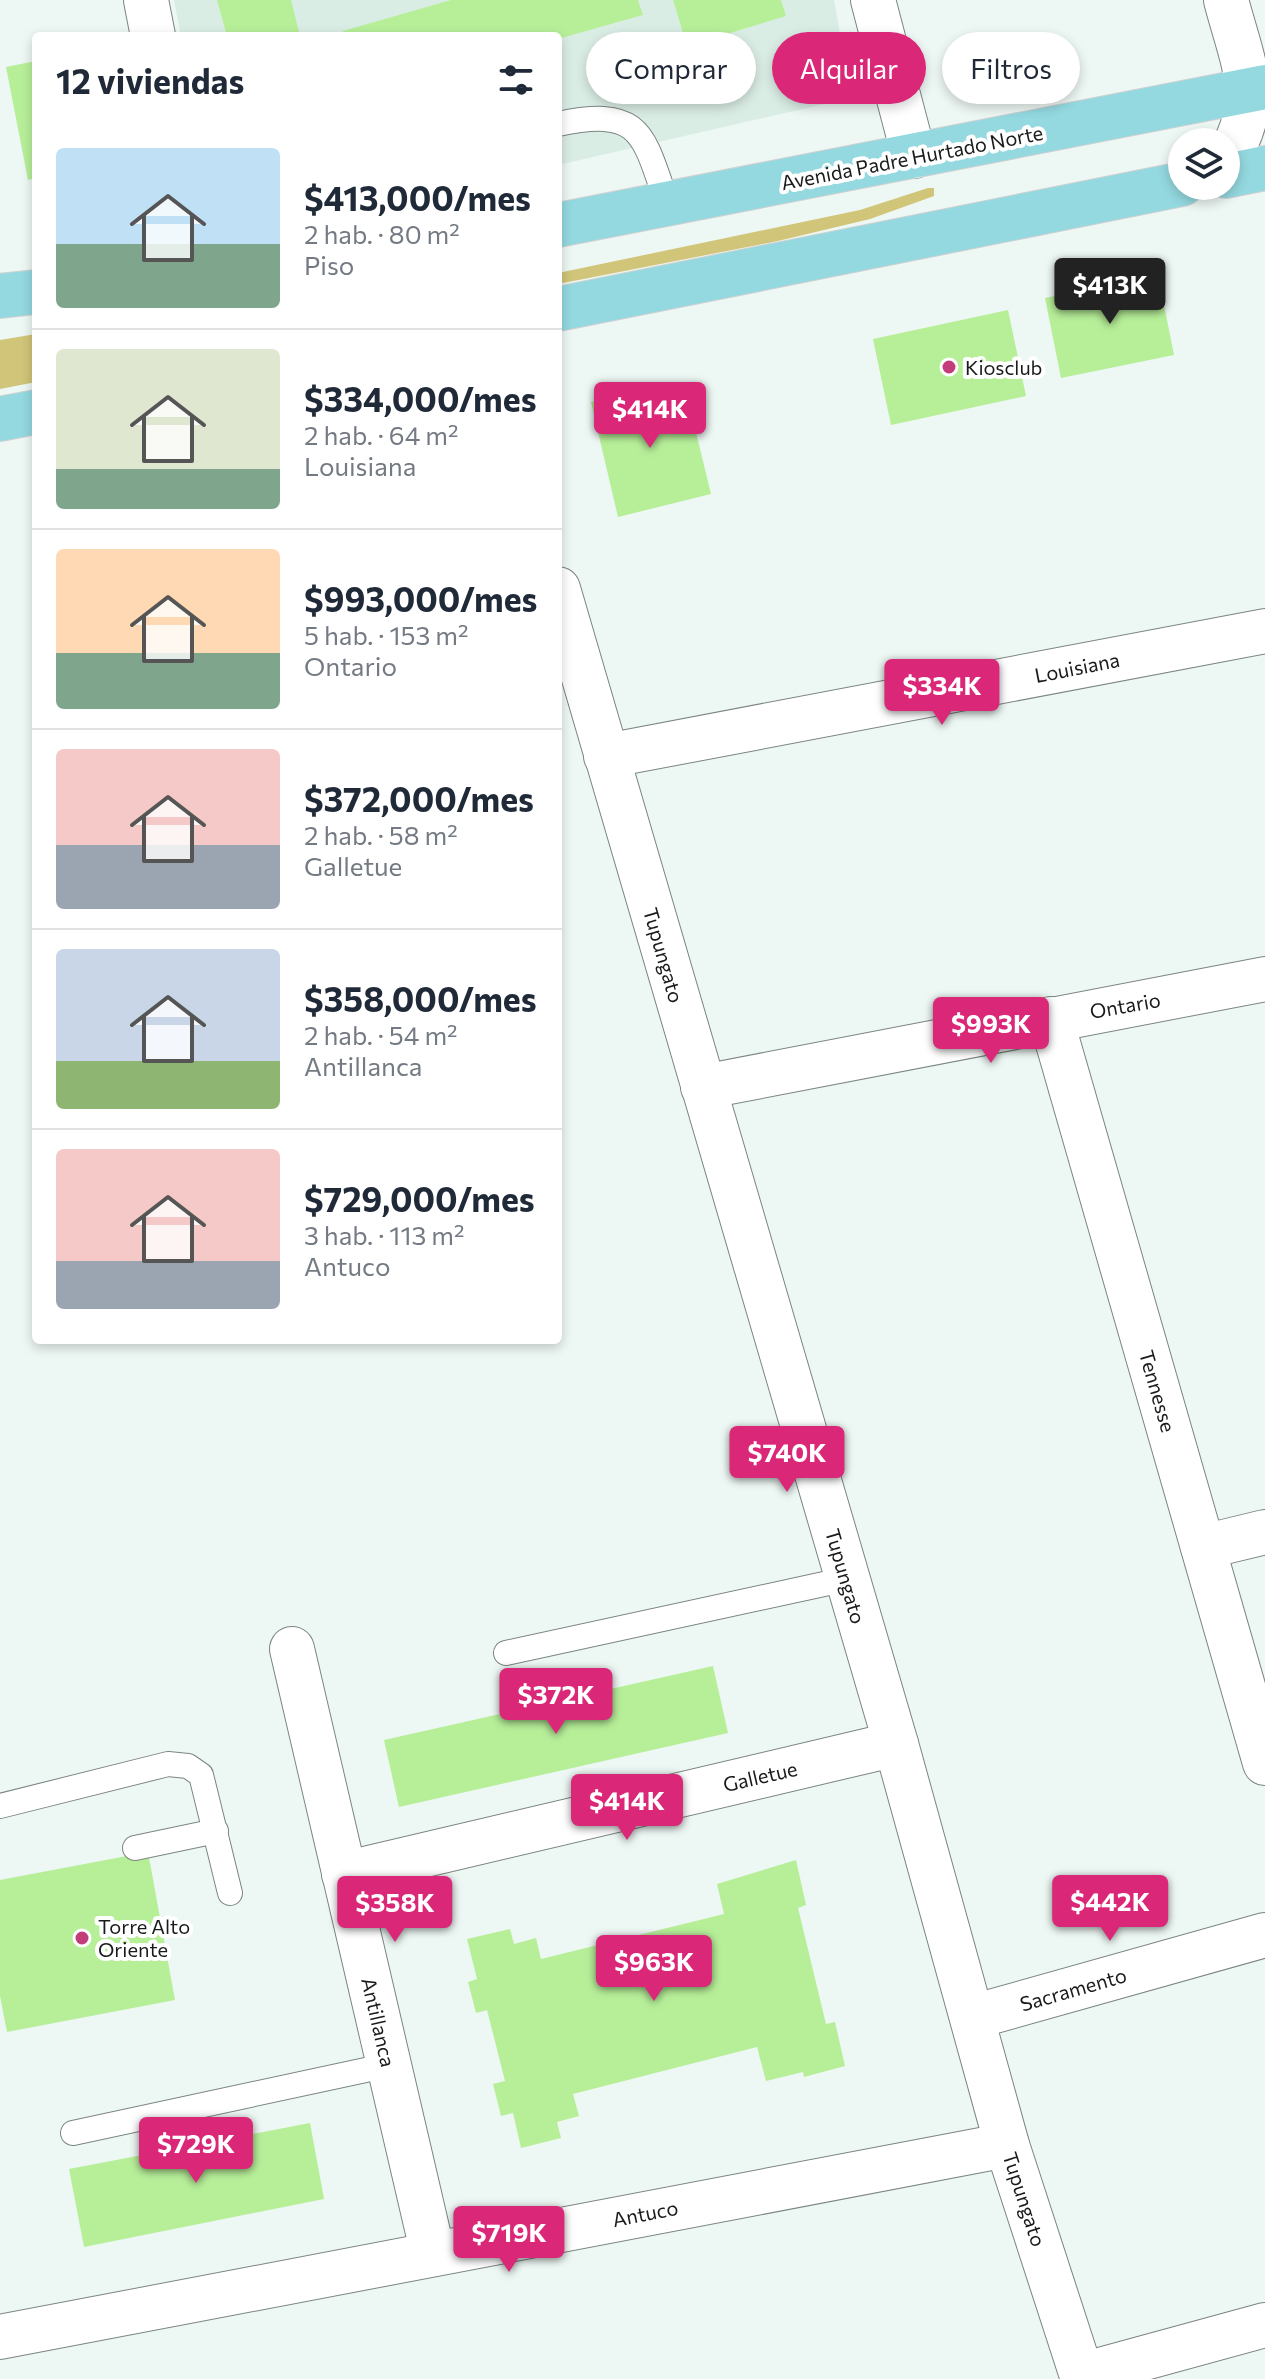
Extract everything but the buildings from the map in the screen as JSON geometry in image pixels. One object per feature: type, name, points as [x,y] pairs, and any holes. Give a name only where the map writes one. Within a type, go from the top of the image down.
[{"type":"main road","name":"Avenida Padre Hurtado Norte","points":[[562,224],[668,206],[1257,88]]},
{"type":"main road","points":[[1240,173],[1265,168]]},
{"type":"main road","points":[[562,308],[1168,187]]},
{"type":"main road","points":[[0,296],[32,292]]},
{"type":"main road","points":[[0,419],[32,413]]},
{"type":"street","points":[[146,0],[152,32]]},
{"type":"street","points":[[873,0],[914,156]]},
{"type":"street","points":[[1226,0],[1257,88],[1240,139]]},
{"type":"street","name":"Tupungato","points":[[562,603],[896,1744],[1007,2145],[1083,2377]]},
{"type":"street","name":"Louisiana","points":[[606,756],[1265,631]]},
{"type":"street","name":"Ontario","points":[[703,1087],[1265,979]]},
{"type":"street","name":"Tennesse","points":[[1051,1019],[1265,1763]]},
{"type":"street","points":[[1203,1547],[1265,1532]]},
{"type":"street","name":"Antillanca","points":[[292,1649],[433,2254]]},
{"type":"street","name":"Galletue","points":[[344,1874],[896,1744]]},
{"type":"street","name":"Sacramento","points":[[973,2017],[1265,1935]]},
{"type":"street","name":"Antuco","points":[[0,2337],[1007,2145]]},
{"type":"street","points":[[1083,2377],[1265,2325]]},
{"type":"lane","points":[[562,123],[585,118],[614,119],[631,124],[643,139],[668,206]]},
{"type":"lane","points":[[506,1653],[847,1579]]},
{"type":"lane","points":[[0,1806],[168,1764],[188,1766],[201,1775],[230,1893]]},
{"type":"lane","points":[[135,1848],[216,1831]]},
{"type":"lane","points":[[73,2133],[389,2065]]},
{"type":"shaded area","points":[[174,0],[834,0],[840,32],[772,32],[772,104],[825,104],[562,164],[562,32],[180,32]]},
{"type":"shaded area","points":[[934,188],[934,196],[870,219],[778,241],[562,283],[562,272],[860,210]]},
{"type":"shaded area","points":[[32,335],[32,383],[0,389],[0,340]]},
{"type":"place","name":"Kiosclub","points":[[949,367]]},
{"type":"place","name":"Torre Alto Oriente","points":[[82,1938]]}]
